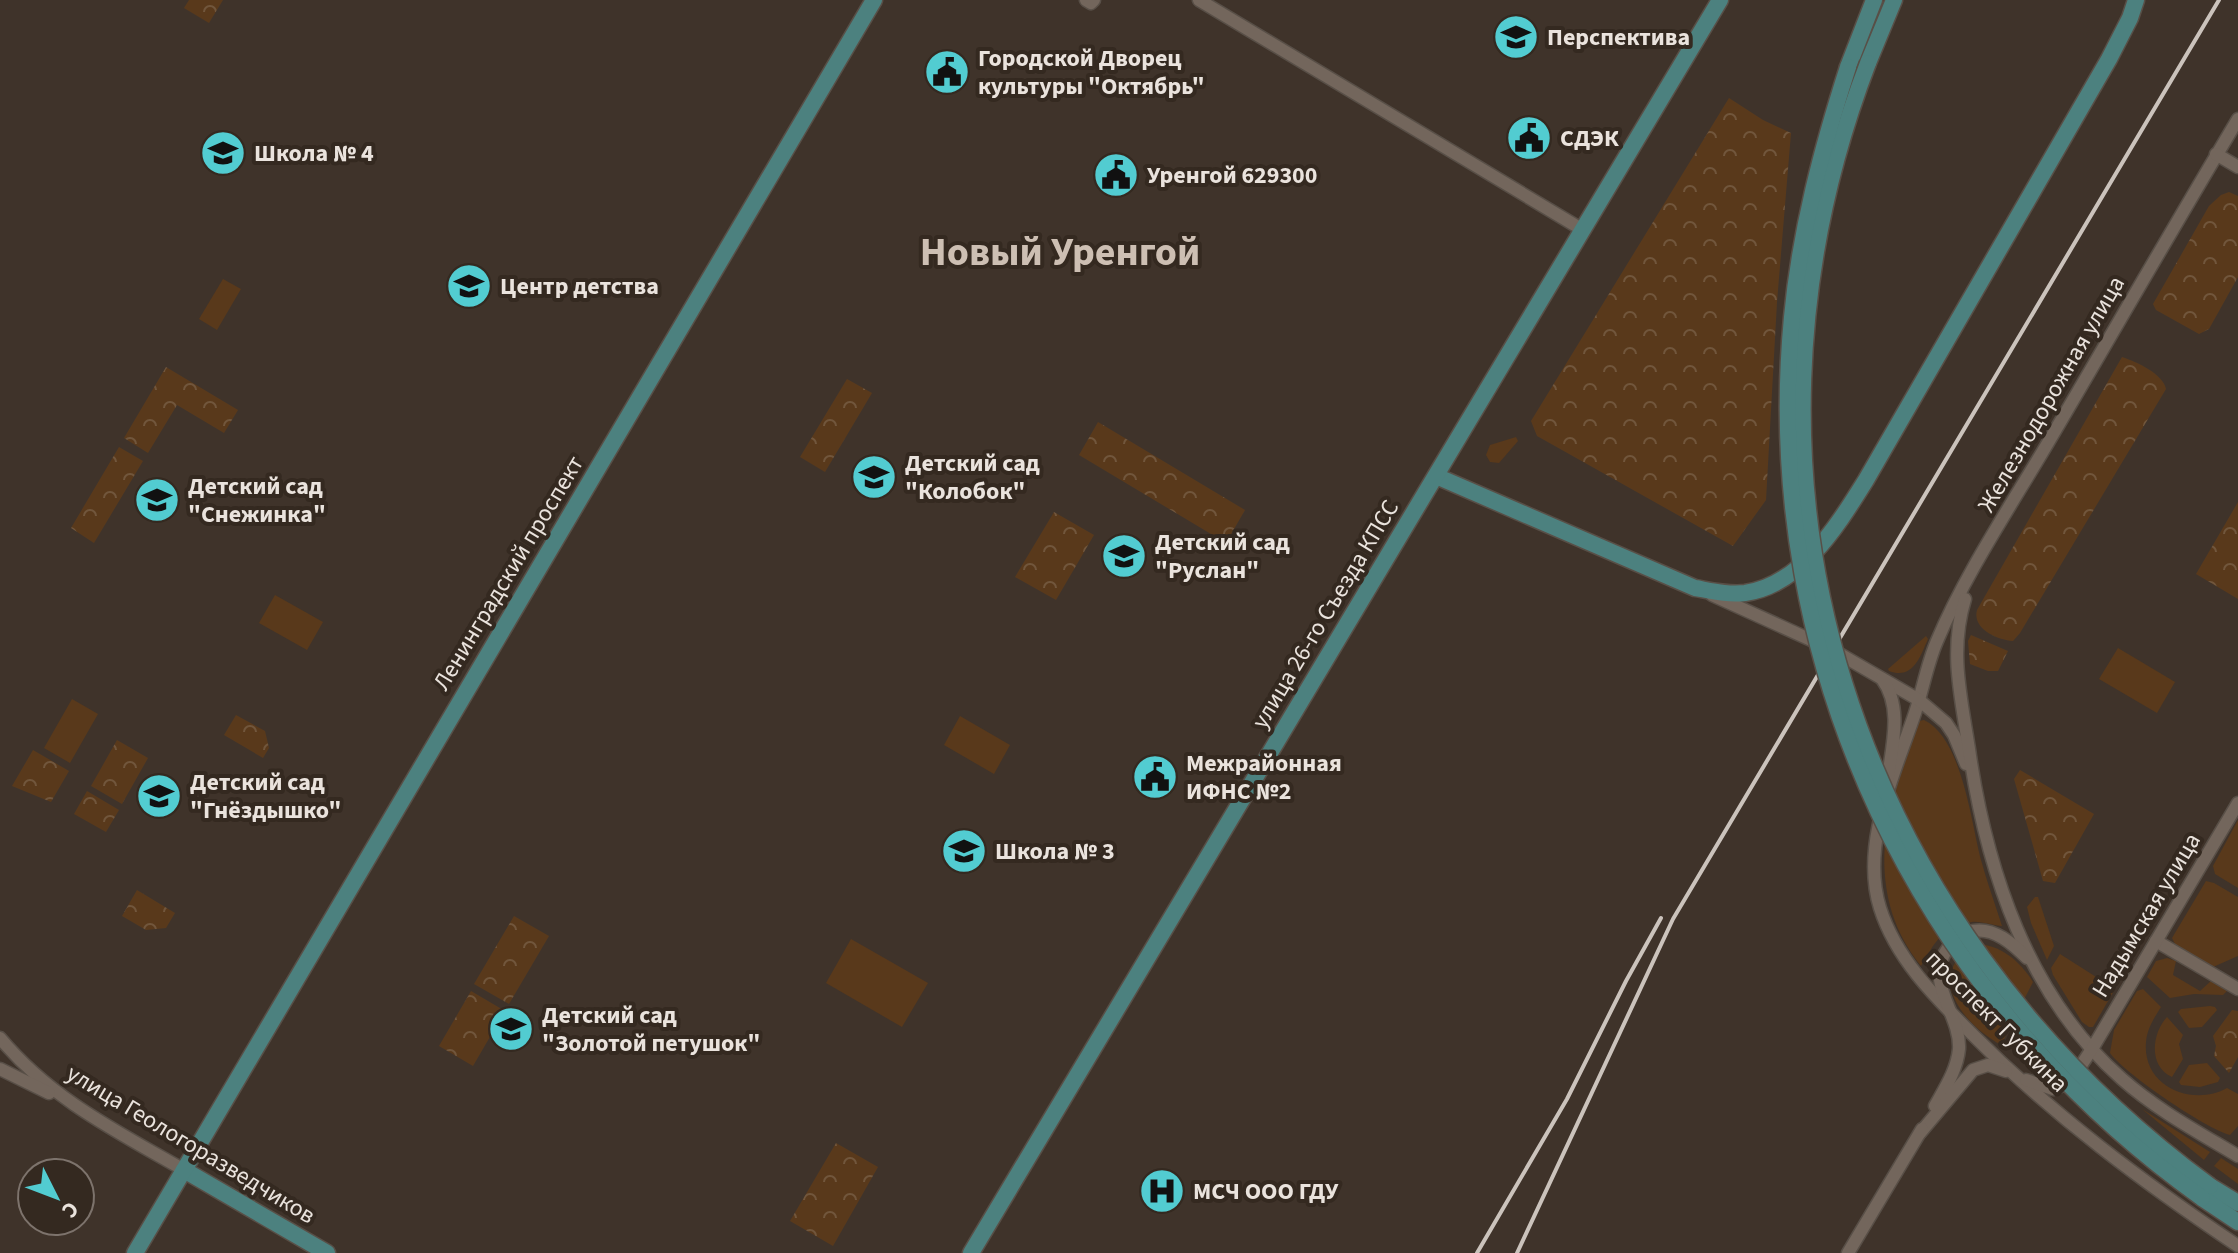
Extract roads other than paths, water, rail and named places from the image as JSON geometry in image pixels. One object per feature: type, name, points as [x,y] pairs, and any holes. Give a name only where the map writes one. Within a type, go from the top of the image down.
[{"type":"main road","name":"Ленинградский проспект","points":[[135,1253],[874,0]]},
{"type":"main road","name":"улица 26-го Съезда КПСС","points":[[971,1253],[1720,0]]},
{"type":"main road","points":[[1874,0],[1848,67],[1823,151],[1805,228],[1788,369],[1787,438],[1795,532],[1826,674],[1857,764],[1894,846],[1925,903],[2012,1024],[2078,1095],[2138,1149],[2206,1192],[2238,1203]]},
{"type":"main road","points":[[1894,0],[1849,112],[1819,232],[1811,278],[1804,356],[1802,438],[1807,499],[1820,578],[1846,682],[1872,759],[1913,850],[1960,928],[1994,976],[2040,1032],[2089,1084],[2238,1222]]},
{"type":"main road","points":[[1436,476],[1695,588],[1726,593],[1759,590],[1780,579],[1802,563],[1831,532],[1866,480],[2101,72],[2124,31],[2136,0]]},
{"type":"main road","name":"улица Геологоразведчиков","points":[[184,1170],[327,1253]]},
{"type":"street","points":[[1086,0],[1091,3],[1094,0]]},
{"type":"street","points":[[1199,0],[1583,230]]},
{"type":"street","name":"Железнодорожная улица","points":[[1919,700],[1937,642],[1973,573],[2238,119]]},
{"type":"street","points":[[2216,154],[2238,167]]},
{"type":"street","points":[[1973,573],[1961,611],[1955,647],[1974,786]]},
{"type":"street","points":[[1695,588],[1798,633],[1919,700],[1946,723],[1954,735],[1974,786]]},
{"type":"street","points":[[1880,676],[1888,687],[1895,711],[1882,816]]},
{"type":"street","name":"проспект Губкина","points":[[1919,700],[1882,816],[1875,852],[1875,886],[1879,905],[1902,954],[1952,1014],[2013,1074],[2101,1146],[2238,1246]]},
{"type":"street","name":"проспект Губкина","points":[[1974,786],[2001,885],[2020,938],[2061,1009],[2092,1049],[2143,1097],[2238,1156]]},
{"type":"street","name":"Надымская улица","points":[[2013,1074],[2047,1089],[2059,1088],[2070,1082],[2238,803]]},
{"type":"street","points":[[1848,1253],[1920,1133],[1956,1065],[1959,1039],[1939,974],[1944,954],[1960,937],[1972,931],[1987,931],[2001,936],[2034,966]]},
{"type":"street","points":[[2156,941],[2238,989]]},
{"type":"street","name":"улица Геологоразведчиков","points":[[0,1038],[27,1068],[70,1104],[184,1170]]},
{"type":"street","points":[[1920,1133],[1973,1070],[1988,1065],[2013,1074]]},
{"type":"street","points":[[0,1069],[70,1104]]},
{"type":"railway","points":[[1517,1253],[1673,919],[2219,0]]},
{"type":"railway","points":[[1477,1253],[1567,1099],[1661,918]]},
{"type":"place","name":"Перспектива","points":[[1516,37]]},
{"type":"place","name":"Городской Дворец культуры \"Октябрь\"","points":[[947,72]]},
{"type":"place","name":"СДЭК","points":[[1529,138]]},
{"type":"place","name":"Школа № 4","points":[[223,153]]},
{"type":"place","name":"Уренгой 629300","points":[[1116,175]]},
{"type":"place","name":"Центр детства","points":[[469,286]]},
{"type":"place","name":"Детский сад \"Колобок\"","points":[[874,477]]},
{"type":"place","name":"Детский сад \"Снежинка\"","points":[[157,500]]},
{"type":"place","name":"Детский сад \"Руслан\"","points":[[1124,556]]},
{"type":"place","name":"Межрайонная ИФНС №2","points":[[1155,777]]},
{"type":"place","name":"Детский сад \"Гнёздышко\"","points":[[159,796]]},
{"type":"place","name":"Школа № 3","points":[[964,851]]},
{"type":"place","name":"Детский сад \"Золотой петушок\"","points":[[511,1029]]},
{"type":"place","name":"МСЧ ООО ГДУ","points":[[1162,1191]]},
{"type":"district","name":"Новый Уренгой","points":[[1060,251]]}]
